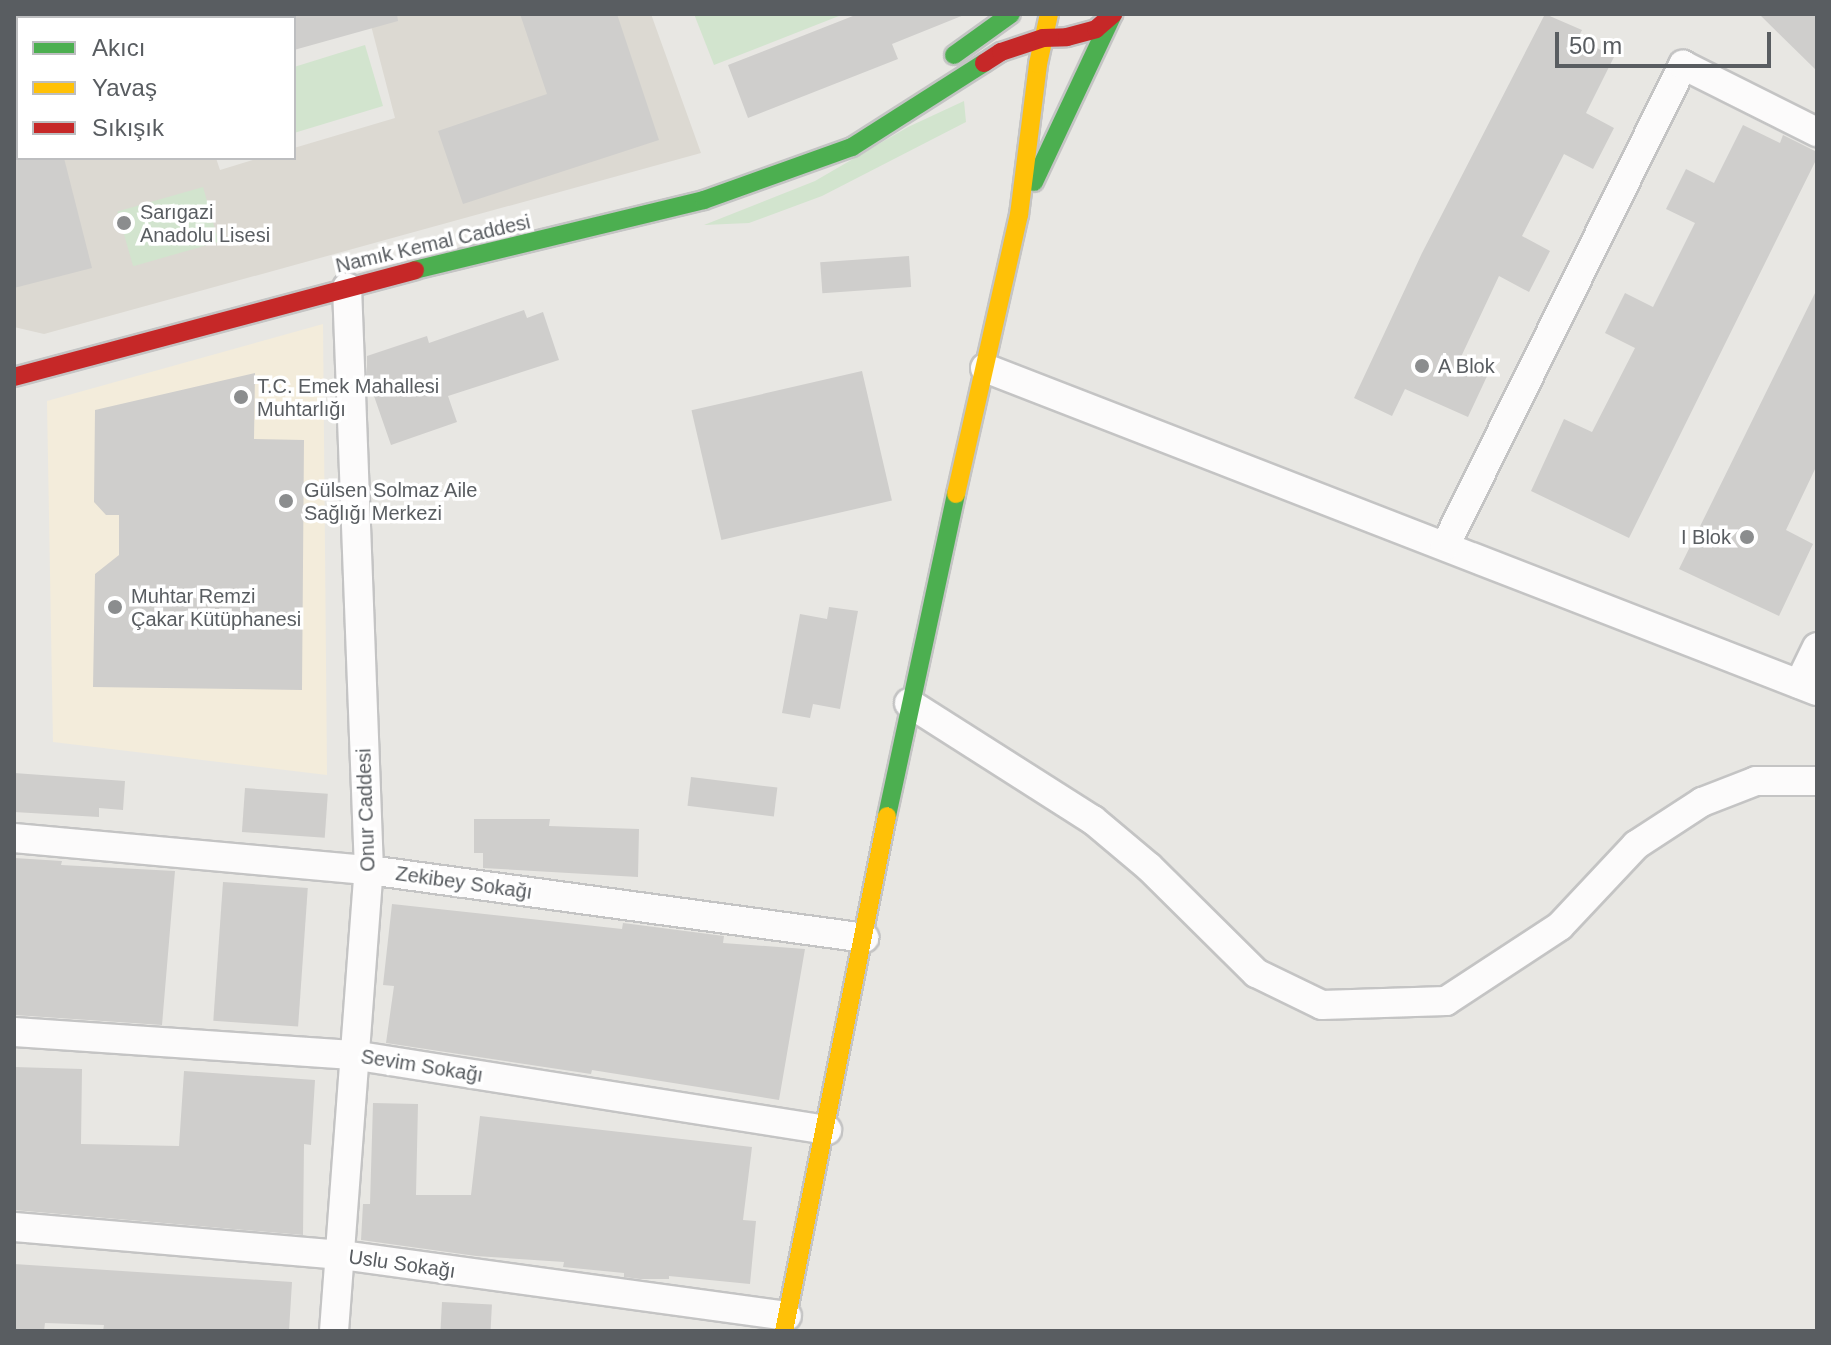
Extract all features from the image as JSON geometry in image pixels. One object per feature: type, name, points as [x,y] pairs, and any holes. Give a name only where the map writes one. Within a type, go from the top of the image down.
[{"type":"main road","points":[[937,67],[1011,14]]},
{"type":"main road","points":[[786,1323],[827,1130],[909,703],[1019,215],[1049,14]]},
{"type":"main road","points":[[1055,14],[1064,25],[1087,32],[1103,25],[1113,14]]},
{"type":"main road","points":[[1019,215],[1113,14]]},
{"type":"main road","name":"Namık Kemal Caddesi","points":[[14,377],[347,287],[704,200],[852,147],[1001,52],[1043,38],[1087,32]]},
{"type":"main road","name":"Namık Kemal Caddesi","points":[[800,164],[887,102]]},
{"type":"main road","points":[[16,355],[74,359]]},
{"type":"street","points":[[1445,546],[1683,65],[1817,132]]},
{"type":"street","name":"Onur Caddesi","points":[[334,1331],[369,870],[347,287]]},
{"type":"street","points":[[985,368],[1808,687],[1817,647]]},
{"type":"street","points":[[909,703],[1093,820],[1149,867],[1256,973],[1322,1005],[1446,1001],[1560,926],[1636,845],[1702,802],[1756,781],[1817,781]]},
{"type":"street","name":"Zekibey Sokağı","points":[[14,838],[369,870],[864,938]]},
{"type":"street","name":"Sevim Sokağı","points":[[14,1032],[353,1055],[827,1130]]},
{"type":"street","name":"Uslu Sokağı","points":[[14,1227],[342,1255],[786,1323]]},
{"type":"shaded area","points":[[368,14],[651,14],[701,153],[44,334],[14,327],[14,25],[16,160],[217,160],[220,170],[252,160],[296,160],[296,147],[395,118]]},
{"type":"shaded area","points":[[323,324],[327,775],[53,742],[47,401]]},
{"type":"green space","points":[[694,14],[844,14],[714,65]]},
{"type":"green space","points":[[365,45],[383,106],[296,132],[296,66]]},
{"type":"green space","points":[[964,101],[966,122],[822,196],[749,223],[704,225],[815,181],[908,127]]},
{"type":"green space","points":[[203,187],[219,242],[133,266],[117,212]]},
{"type":"building","points":[[397,14],[398,21],[296,49],[294,16]]},
{"type":"building","points":[[520,14],[617,14],[659,140],[463,204],[438,131],[547,94]]},
{"type":"building","points":[[858,14],[964,15],[892,44],[898,59],[748,118],[728,65]]},
{"type":"building","points":[[1545,14],[1582,30],[1578,38],[1614,57],[1586,113],[1614,128],[1593,169],[1564,154],[1522,236],[1550,251],[1529,292],[1499,276],[1460,359],[1489,372],[1468,417],[1405,389],[1392,416],[1354,398],[1422,253]]},
{"type":"building","points":[[1759,14],[1817,14],[1817,71]]},
{"type":"building","points":[[1743,125],[1780,143],[1783,135],[1817,152],[1817,158],[1629,538],[1531,491],[1564,419],[1592,432],[1635,348],[1605,333],[1625,293],[1653,307],[1695,223],[1666,209],[1686,169],[1714,183]]},
{"type":"building","points":[[14,158],[65,160],[92,268],[14,288]]},
{"type":"building","points":[[909,256],[911,287],[822,293],[820,262]]},
{"type":"building","points":[[1817,289],[1817,465],[1786,530],[1813,544],[1779,616],[1679,569]]},
{"type":"building","points":[[524,310],[527,318],[543,312],[559,360],[448,396],[457,422],[391,445],[367,376],[367,356],[427,336],[429,343]]},
{"type":"building","points":[[862,371],[892,501],[721,540],[691,410]]},
{"type":"building","points":[[255,373],[254,439],[304,440],[302,690],[93,687],[95,574],[119,555],[119,515],[106,515],[94,502],[95,410]]},
{"type":"building","points":[[829,607],[858,611],[840,709],[813,704],[810,718],[782,713],[800,614],[827,619]]},
{"type":"building","points":[[14,773],[125,781],[123,810],[99,808],[99,817],[14,812]]},
{"type":"building","points":[[691,777],[777,788],[774,816],[687,806]]},
{"type":"building","points":[[245,788],[328,794],[325,838],[242,832]]},
{"type":"building","points":[[474,819],[550,819],[549,826],[639,829],[638,877],[483,868],[483,853],[474,853]]},
{"type":"building","points":[[14,858],[62,861],[61,865],[175,871],[162,1025],[14,1015]]},
{"type":"building","points":[[223,882],[308,888],[298,1027],[213,1021]]},
{"type":"building","points":[[392,904],[622,929],[623,923],[724,936],[723,943],[805,949],[779,1100],[592,1070],[591,1074],[386,1043],[394,986],[383,985]]},
{"type":"building","points":[[14,1067],[82,1069],[81,1144],[179,1146],[184,1071],[315,1080],[311,1145],[304,1144],[303,1235],[14,1210]]},
{"type":"building","points":[[373,1103],[418,1104],[416,1195],[471,1195],[480,1116],[752,1147],[743,1220],[756,1221],[750,1284],[669,1276],[669,1279],[640,1279],[624,1277],[624,1273],[563,1267],[564,1262],[476,1256],[361,1240],[363,1204],[370,1204]]},
{"type":"building","points":[[14,1264],[292,1282],[289,1331],[103,1331],[104,1325],[45,1323],[44,1331],[14,1330]]},
{"type":"building","points":[[442,1302],[492,1305],[491,1331],[440,1331]]},
{"type":"traffic: fast","points":[[954,55],[1011,14]]},
{"type":"traffic: fast","points":[[1034,182],[1113,14]]},
{"type":"traffic: fast","points":[[415,270],[704,200],[852,147],[984,63]]},
{"type":"traffic: fast","points":[[887,816],[956,494]]},
{"type":"traffic: slow","points":[[956,494],[1019,215],[1038,64],[1049,14]]},
{"type":"traffic: slow","points":[[784,1331],[887,816]]},
{"type":"traffic: jam","points":[[984,63],[1001,52],[1043,38],[1067,37],[1096,29],[1113,14]]},
{"type":"traffic: jam","points":[[14,377],[415,270]]},
{"type":"place","name":"Sarıgazi Anadolu Lisesi","points":[[124,223]]},
{"type":"place","name":"A Blok","points":[[1422,366]]},
{"type":"place","name":"T.C. Emek Mahallesi Muhtarlığı","points":[[241,397]]},
{"type":"place","name":"Gülsen Solmaz Aile Sağlığı Merkezi","points":[[286,501]]},
{"type":"place","name":"I Blok","points":[[1747,537]]},
{"type":"place","name":"Muhtar Remzi Çakar Kütüphanesi","points":[[115,607]]}]
